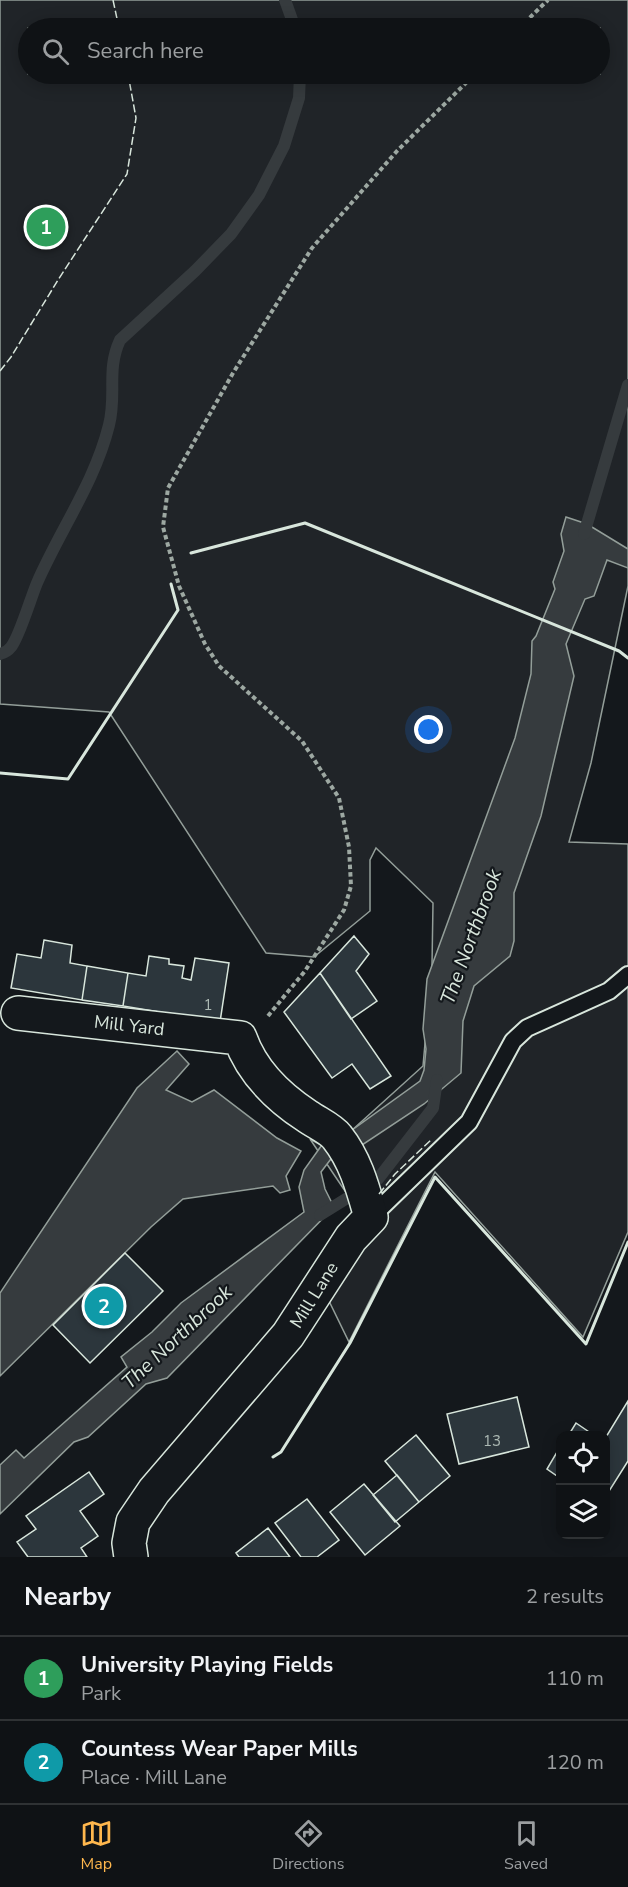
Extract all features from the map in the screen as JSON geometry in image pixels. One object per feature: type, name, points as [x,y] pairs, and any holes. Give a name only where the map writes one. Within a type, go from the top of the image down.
[{"type":"street","name":"Mill Yard","points":[[18,1013],[240,1038]]},
{"type":"street","points":[[240,1038],[244,1050],[258,1072],[284,1101],[336,1136],[359,1173],[371,1217]]},
{"type":"street","name":"Mill Lane","points":[[131,1557],[129,1543],[133,1522],[154,1491],[288,1335],[346,1245],[371,1217]]},
{"type":"lane","points":[[371,1217],[469,1122],[513,1041],[527,1028],[609,991],[628,975]]},
{"type":"path","points":[[529,18],[548,0]]},
{"type":"path","points":[[240,1038],[264,1019],[305,971],[344,910],[351,886],[349,847],[339,798],[302,741],[219,666],[205,644],[179,586],[163,527],[168,488],[233,374],[312,248],[397,151],[465,84]]},
{"type":"shaded area","points":[[0,0],[628,0],[628,586],[591,763],[569,842],[628,844],[628,1232],[583,1337],[435,1172],[349,1342],[329,1301],[372,1231],[310,1139],[330,1150],[423,1066],[432,965],[433,903],[376,848],[370,860],[370,911],[314,957],[266,953],[109,712],[0,704]]},
{"type":"water","points":[[566,517],[587,524],[628,549],[628,568],[607,560],[594,596],[585,599],[566,644],[574,676],[541,816],[514,893],[514,941],[510,956],[474,986],[463,1021],[461,1073],[424,1104],[356,1149],[334,1155],[321,1172],[325,1189],[334,1207],[167,1378],[146,1384],[88,1437],[74,1442],[0,1514],[0,1465],[16,1450],[24,1458],[127,1367],[121,1357],[152,1332],[181,1303],[304,1212],[299,1187],[304,1170],[324,1142],[345,1135],[420,1081],[424,1070],[426,1049],[423,1029],[427,979],[515,738],[531,674],[532,641],[555,589],[553,582],[564,551],[561,534]]},
{"type":"water","points":[[177,1051],[189,1064],[166,1090],[192,1102],[214,1090],[277,1138],[301,1151],[286,1176],[290,1190],[280,1193],[273,1186],[183,1199],[151,1227],[0,1376],[0,1293],[137,1088]]},
{"type":"building","points":[[354,936],[369,954],[356,971],[377,1001],[351,1019],[320,973]]},
{"type":"building","points":[[44,940],[72,945],[70,963],[87,966],[82,1000],[11,988],[17,954],[41,958]]},
{"type":"building","points":[[149,956],[169,959],[169,964],[184,966],[182,978],[191,980],[195,958],[229,963],[220,1022],[123,1006],[128,973],[146,976]]},
{"type":"building","points":[[87,966],[128,973],[123,1006],[82,1000]]},
{"type":"building","points":[[320,973],[391,1076],[370,1089],[352,1064],[332,1078],[284,1012]]},
{"type":"building","points":[[125,1253],[163,1291],[90,1363],[53,1325]]},
{"type":"building","points":[[517,1397],[529,1447],[459,1464],[447,1414]]},
{"type":"building","points":[[628,1401],[628,1461],[610,1490],[610,1431]]},
{"type":"building","points":[[576,1423],[588,1431],[571,1431]]},
{"type":"building","points":[[416,1435],[450,1476],[419,1502],[385,1461]]},
{"type":"building","points":[[556,1454],[556,1475],[547,1469]]},
{"type":"building","points":[[89,1472],[104,1494],[80,1511],[98,1536],[81,1548],[87,1557],[28,1557],[17,1542],[36,1529],[26,1516]]},
{"type":"building","points":[[397,1475],[419,1502],[395,1522],[373,1495]]},
{"type":"building","points":[[364,1484],[400,1526],[365,1555],[330,1512]]},
{"type":"building","points":[[307,1499],[339,1540],[317,1557],[301,1557],[275,1523]]},
{"type":"building","points":[[268,1528],[290,1557],[239,1557],[236,1553]]},
{"type":"waterway","points":[[285,0],[291,18]]},
{"type":"waterway","points":[[0,654],[9,650],[14,642],[46,563],[86,486],[103,446],[111,414],[112,372],[120,340],[195,271],[231,234],[259,195],[284,146],[299,98],[300,84]]},
{"type":"waterway","points":[[584,534],[628,385]]},
{"type":"waterway","name":"The Northbrook","points":[[320,1215],[378,1179],[433,1108],[437,1080]]},
{"type":"fence","points":[[113,0],[117,18]]},
{"type":"fence","points":[[0,371],[127,174],[136,118],[130,84]]},
{"type":"fence","points":[[379,1194],[395,1174],[432,1139]]},
{"type":"wall","points":[[191,553],[305,523],[619,651],[628,658]]},
{"type":"wall","points":[[0,773],[68,779],[178,610],[171,584]]},
{"type":"wall","points":[[273,1457],[281,1452],[350,1343],[435,1177],[586,1344],[628,1242]]},
{"type":"place","name":"University Playing Fields","points":[[46,227]]},
{"type":"place","name":"Countess Wear Paper Mills","points":[[104,1306]]}]
